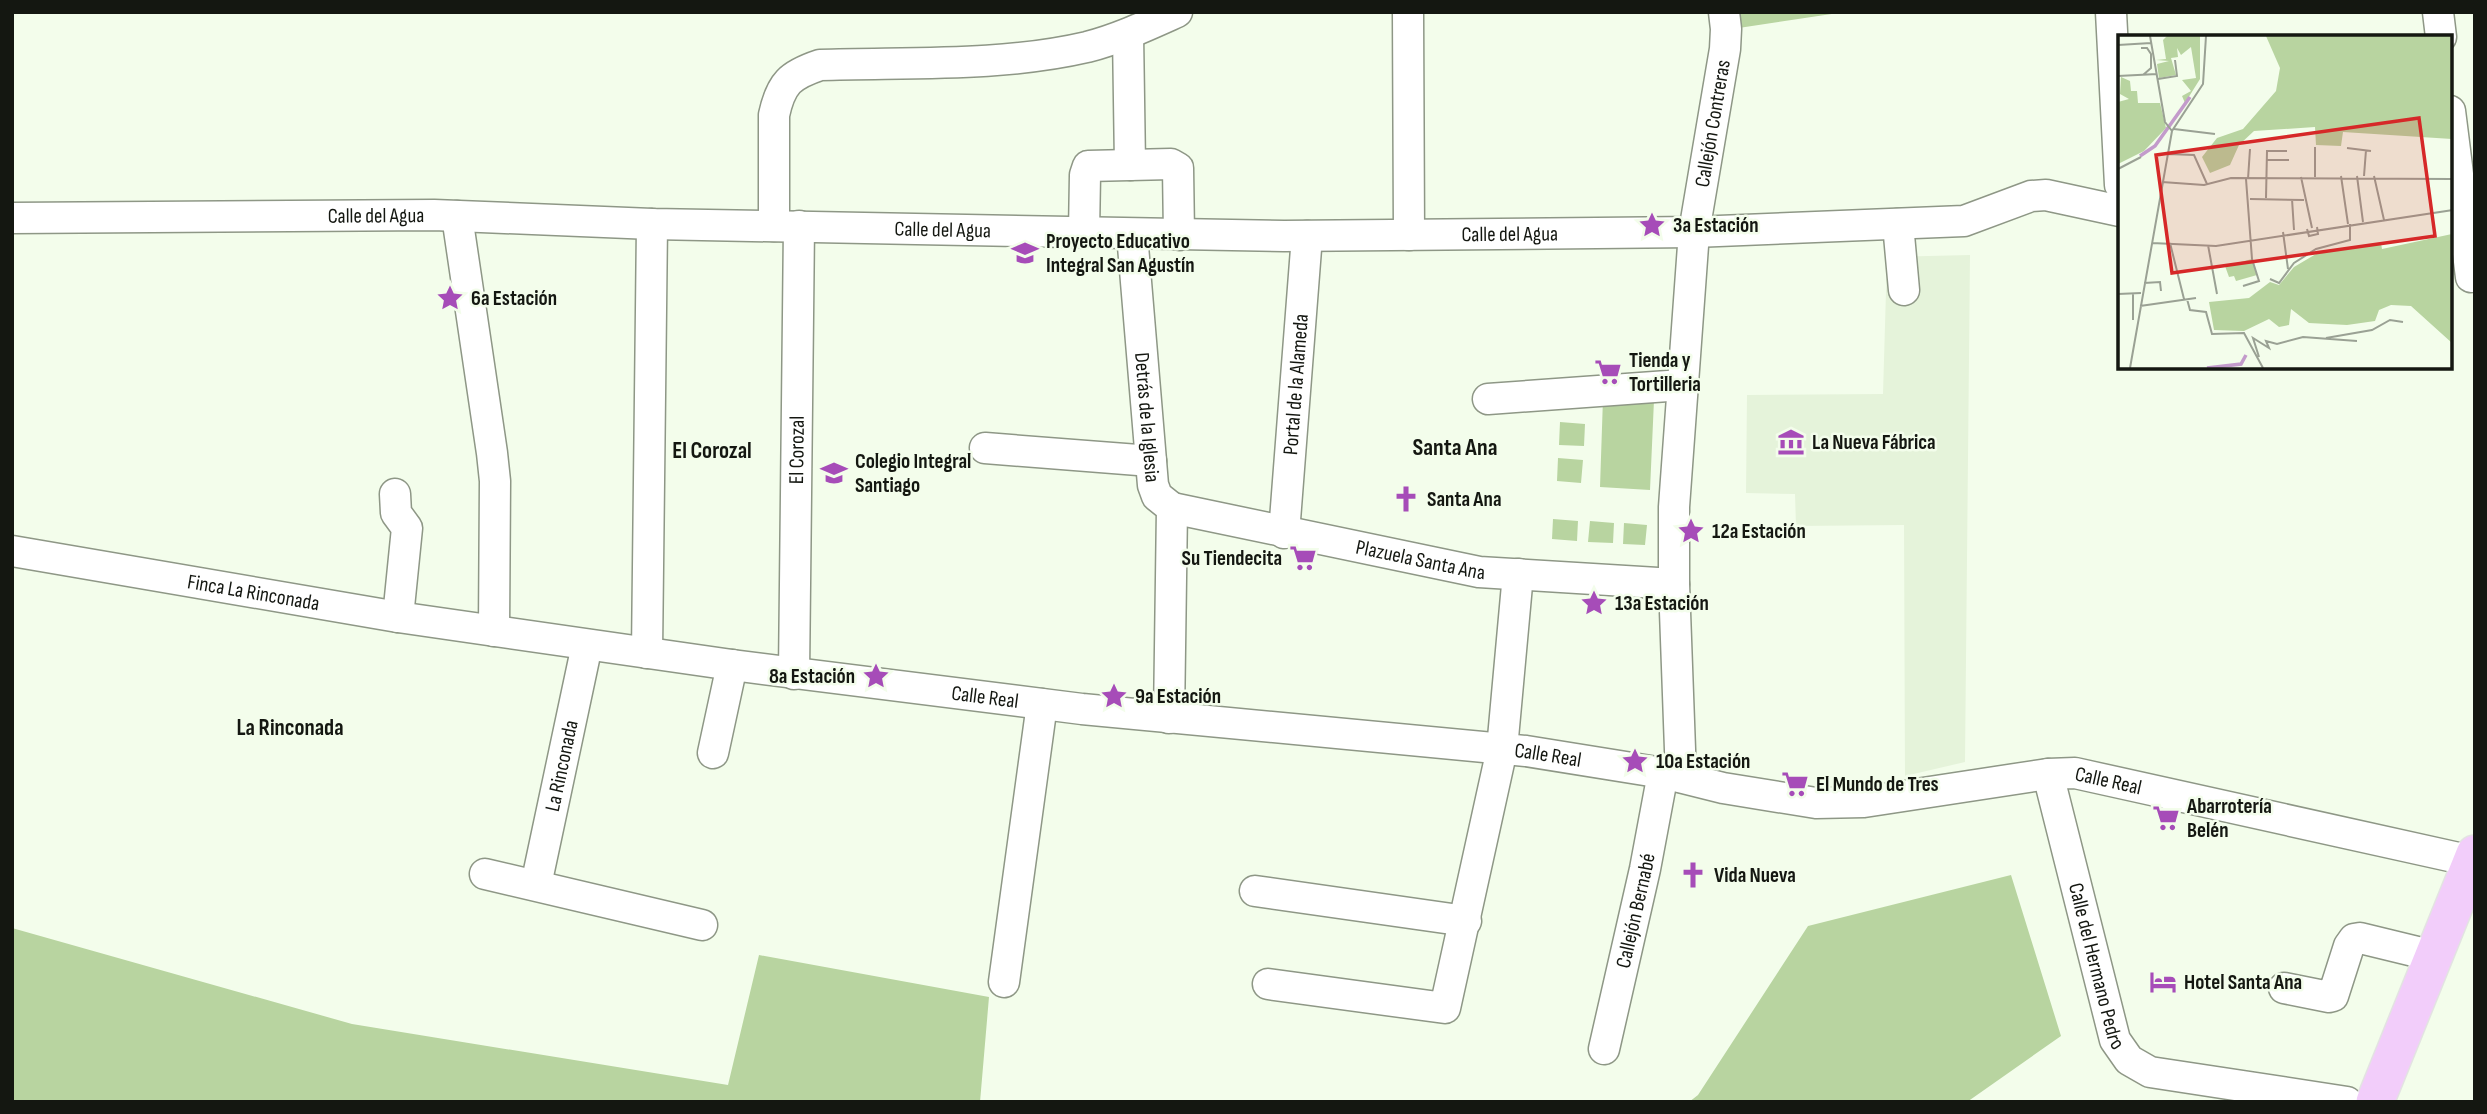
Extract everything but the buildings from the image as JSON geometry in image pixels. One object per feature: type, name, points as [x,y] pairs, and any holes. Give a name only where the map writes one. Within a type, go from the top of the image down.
[{"type":"main road","points":[[2375,1102],[2474,857]]},
{"type":"street","name":"El Corozal","points":[[794,674],[786,226],[775,115],[778,98],[786,83],[798,72],[820,65],[983,60],[1046,54],[1088,46],[1128,34],[1177,12]]},
{"type":"street","points":[[1408,12],[1409,235]]},
{"type":"street","name":"Callejón Contreras","points":[[1694,232],[1725,49],[1724,12]]},
{"type":"street","points":[[2111,12],[2118,163]]},
{"type":"street","points":[[2438,12],[2441,35]]},
{"type":"street","points":[[1128,34],[1130,165]]},
{"type":"street","points":[[2452,133],[2465,276]]},
{"type":"street","points":[[1084,233],[1086,169],[1093,165],[1171,164],[1178,168],[1179,235]]},
{"type":"street","name":"Calle del Agua","points":[[12,218],[457,216],[652,224],[1307,236],[1694,232],[1964,221],[2031,196],[2046,195],[2118,211]]},
{"type":"street","points":[[457,216],[495,481],[494,631],[601,647]]},
{"type":"street","points":[[647,653],[652,224]]},
{"type":"street","points":[[1898,224],[1904,290]]},
{"type":"street","points":[[1672,775],[1674,507],[1694,232]]},
{"type":"street","name":"Detrás de la Iglesia","points":[[1132,234],[1153,485],[1157,496],[1172,508],[1169,718]]},
{"type":"street","name":"Portal de la Alameda","points":[[1284,533],[1307,236]]},
{"type":"street","points":[[1488,399],[1682,385]]},
{"type":"street","points":[[985,448],[1151,461]]},
{"type":"street","points":[[395,494],[394,507],[407,528],[398,617]]},
{"type":"street","name":"Plazuela Santa Ana","points":[[1172,508],[1479,572],[1674,584]]},
{"type":"street","name":"Finca La Rinconada","points":[[12,551],[494,631]]},
{"type":"street","points":[[1268,984],[1445,1008],[1502,749],[1518,574]]},
{"type":"street","name":"Calle Real","points":[[601,647],[1042,704],[1502,749],[1672,775],[1723,788],[1816,803],[1864,802],[2048,774],[2075,773],[2474,857]]},
{"type":"street","name":"La Rinconada","points":[[536,885],[601,647]]},
{"type":"street","points":[[713,752],[732,665]]},
{"type":"street","points":[[1004,982],[1042,704]]},
{"type":"street","name":"Calle del Hermano Pedro","points":[[2048,774],[2115,1040],[2129,1060],[2150,1072],[2347,1102]]},
{"type":"street","name":"Callejón Bernabé","points":[[1604,1049],[1645,869],[1672,775]]},
{"type":"street","points":[[485,874],[702,925]]},
{"type":"street","points":[[1255,891],[1466,921]]},
{"type":"street","points":[[2284,988],[2333,996],[2349,946],[2354,939],[2360,937],[2434,956]]},
{"type":"shaded area","points":[[1970,255],[1965,762],[1905,776],[1904,525],[1796,526],[1795,494],[1746,493],[1747,395],[1883,394],[1887,257]]},
{"type":"green space","points":[[1730,12],[1845,12],[1732,29]]},
{"type":"green space","points":[[1603,398],[1654,400],[1650,490],[1600,487]]},
{"type":"green space","points":[[1560,422],[1585,424],[1584,446],[1559,445]]},
{"type":"green space","points":[[1558,458],[1583,460],[1581,483],[1557,481]]},
{"type":"green space","points":[[1553,519],[1578,521],[1577,541],[1552,539]]},
{"type":"green space","points":[[1590,521],[1614,523],[1613,543],[1588,542]]},
{"type":"green space","points":[[1624,523],[1647,525],[1645,545],[1623,544]]},
{"type":"green space","points":[[2011,875],[2061,1036],[1967,1102],[1689,1102],[1698,1095],[1808,926]]},
{"type":"green space","points":[[12,928],[352,1024],[728,1085],[759,955],[989,997],[980,1102],[12,1102]]},
{"type":"place","name":"3a Estación","points":[[1652,225]]},
{"type":"place","name":"Proyecto Educativo Integral San Agustín","points":[[1025,253]]},
{"type":"place","name":"6a Estación","points":[[450,298]]},
{"type":"place","name":"Tienda y Tortilleria","points":[[1608,372]]},
{"type":"place","name":"La Nueva Fábrica","points":[[1791,442]]},
{"type":"place","name":"Colegio Integral Santiago","points":[[834,473]]},
{"type":"place","name":"Santa Ana","points":[[1406,499]]},
{"type":"place","name":"12a Estación","points":[[1691,531]]},
{"type":"place","name":"Su Tiendecita","points":[[1303,558]]},
{"type":"place","name":"13a Estación","points":[[1594,603]]},
{"type":"place","name":"8a Estación","points":[[876,676]]},
{"type":"place","name":"9a Estación","points":[[1114,696]]},
{"type":"place","name":"10a Estación","points":[[1635,761]]},
{"type":"place","name":"El Mundo de Tres","points":[[1795,784]]},
{"type":"place","name":"Abarrotería Belén","points":[[2166,818]]},
{"type":"place","name":"Vida Nueva","points":[[1693,875]]},
{"type":"place","name":"Hotel Santa Ana","points":[[2163,982]]},
{"type":"district","name":"Santa Ana","points":[[1455,447]]},
{"type":"district","name":"El Corozal","points":[[712,450]]},
{"type":"district","name":"La Rinconada","points":[[290,727]]}]
